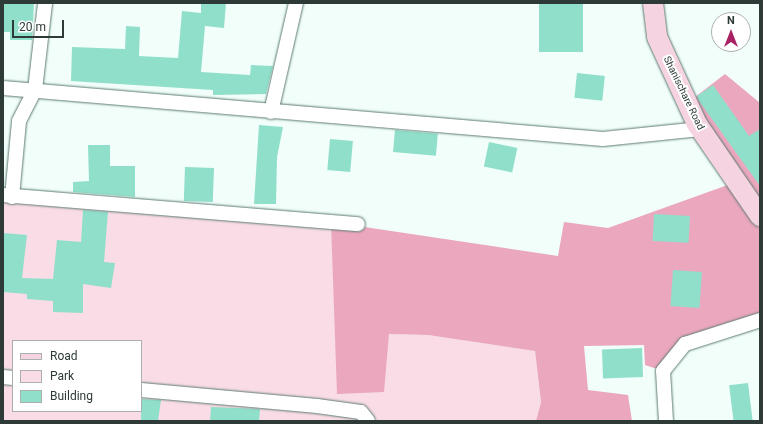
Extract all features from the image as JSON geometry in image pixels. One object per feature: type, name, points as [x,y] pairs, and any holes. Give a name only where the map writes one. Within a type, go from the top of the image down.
[{"type":"street","points":[[45,3],[35,90],[19,121],[7,196],[358,224]]},
{"type":"street","points":[[271,112],[296,3]]},
{"type":"street","name":"Shanischare Road","points":[[653,3],[657,37],[700,129],[760,216]]},
{"type":"street","points":[[3,88],[271,112],[603,139],[700,129]]},
{"type":"street","points":[[666,421],[663,371],[685,344],[760,320]]},
{"type":"street","points":[[142,390],[317,406],[361,412],[368,421]]},
{"type":"green space","points":[[3,195],[331,222],[389,334],[428,335],[535,351],[541,402],[536,421],[3,421]]},
{"type":"shaded area","points":[[725,74],[760,103],[760,320],[685,344],[663,371],[645,365],[644,345],[584,346],[588,390],[628,395],[632,421],[536,421],[541,402],[535,351],[428,335],[389,334],[384,392],[337,394],[331,222],[558,256],[564,222],[608,228],[736,182],[695,97]]},
{"type":"building","points":[[3,3],[34,3],[32,40],[10,40],[10,32],[3,32]]},
{"type":"building","points":[[201,3],[226,3],[224,28],[205,26],[201,72],[250,75],[251,65],[273,66],[266,94],[213,95],[213,90],[71,81],[72,47],[125,49],[126,26],[140,27],[139,56],[178,58],[182,11],[201,13]]},
{"type":"building","points":[[539,3],[583,3],[583,52],[539,52]]},
{"type":"building","points":[[577,73],[605,76],[602,101],[574,98]]},
{"type":"building","points":[[713,85],[749,136],[760,129],[760,186],[699,101],[697,96]]},
{"type":"building","points":[[259,125],[283,127],[277,157],[276,204],[254,204]]},
{"type":"building","points":[[395,130],[438,134],[436,156],[393,152]]},
{"type":"building","points":[[330,139],[353,141],[350,172],[327,170]]},
{"type":"building","points":[[489,142],[517,148],[512,172],[484,166]]},
{"type":"building","points":[[88,145],[110,145],[110,166],[135,166],[135,197],[73,192],[73,182],[89,181]]},
{"type":"building","points":[[185,167],[214,168],[213,202],[184,201]]},
{"type":"building","points":[[83,210],[108,212],[104,262],[115,263],[111,288],[83,284],[83,313],[53,312],[53,301],[27,299],[27,294],[3,292],[3,233],[27,235],[22,278],[53,279],[57,240],[81,242]]},
{"type":"building","points":[[654,214],[690,216],[689,243],[653,241]]},
{"type":"building","points":[[673,270],[702,272],[699,308],[670,306]]},
{"type":"building","points":[[642,348],[643,377],[603,378],[602,349]]},
{"type":"building","points":[[748,383],[753,421],[734,421],[729,385]]},
{"type":"building","points":[[142,399],[161,400],[158,421],[141,421]]},
{"type":"building","points":[[211,407],[260,409],[259,421],[210,421]]}]
